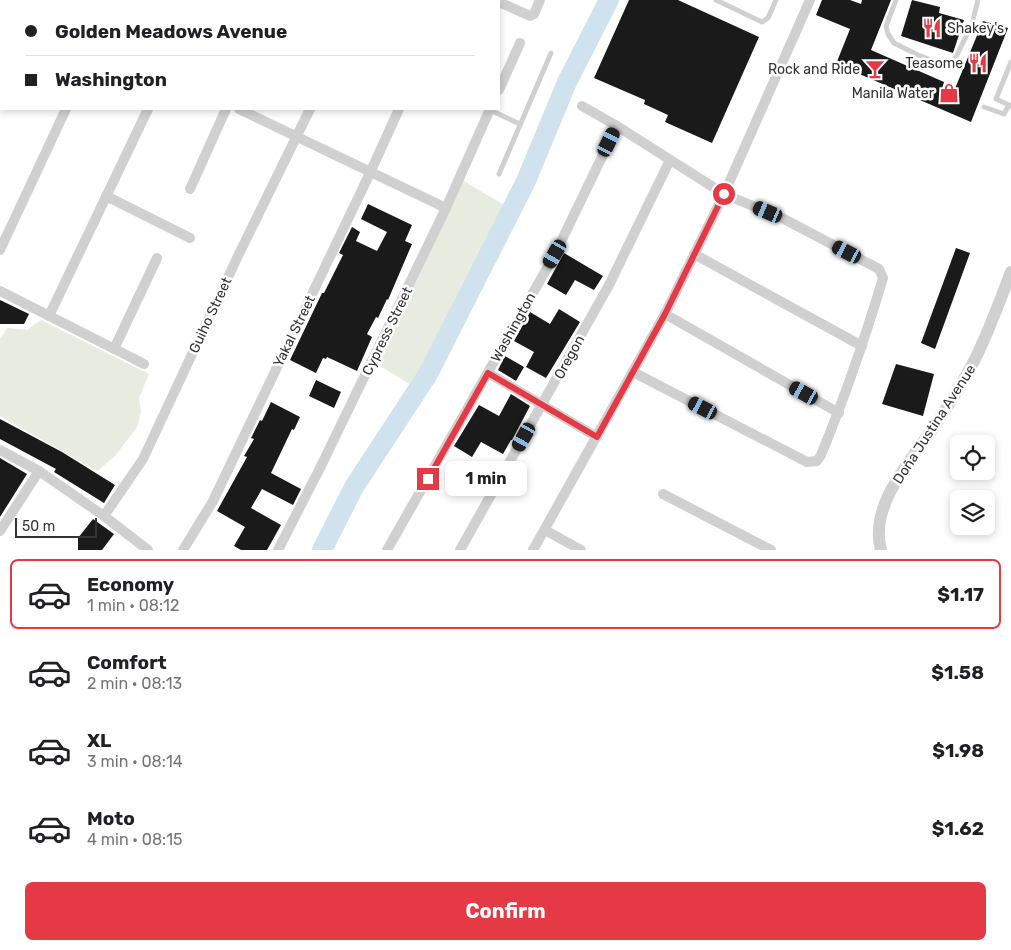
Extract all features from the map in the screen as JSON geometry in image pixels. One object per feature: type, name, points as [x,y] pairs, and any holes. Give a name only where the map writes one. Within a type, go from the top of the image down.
[{"type":"street","points":[[500,2],[530,16],[534,14],[540,0]]},
{"type":"street","points":[[534,550],[665,314],[724,194],[810,0]]},
{"type":"street","points":[[500,88],[520,43]]},
{"type":"street","points":[[582,106],[724,194],[782,218],[879,269],[883,278],[862,346],[821,456],[817,461],[807,462],[633,372]]},
{"type":"street","points":[[0,250],[66,110]]},
{"type":"street","points":[[49,316],[148,110]]},
{"type":"street","points":[[190,189],[226,110]]},
{"type":"street","points":[[240,110],[446,208]]},
{"type":"street","name":"Guiho Street","points":[[104,516],[143,459],[237,258],[310,110]]},
{"type":"street","name":"Yakal Street","points":[[182,550],[213,500],[399,110]]},
{"type":"street","name":"Cypress Street","points":[[278,550],[322,466],[446,208],[490,110]]},
{"type":"street","name":"Washington","points":[[387,550],[555,254],[617,126]]},
{"type":"street","name":"Oregon","points":[[460,550],[608,286],[670,160]]},
{"type":"street","points":[[106,196],[190,238]]},
{"type":"street","points":[[694,254],[862,346]]},
{"type":"street","points":[[114,349],[156,258]]},
{"type":"street","name":"Doña Justina Avenue","points":[[881,550],[879,544],[880,524],[888,497],[899,476],[932,430],[973,364],[988,332],[1011,272]]},
{"type":"street","points":[[0,291],[144,364]]},
{"type":"street","points":[[665,314],[838,412]]},
{"type":"street","points":[[488,373],[597,437]]},
{"type":"street","points":[[0,450],[39,471],[104,516],[148,550]]},
{"type":"street","points":[[0,531],[39,471]]},
{"type":"street","points":[[663,494],[771,550]]},
{"type":"street","points":[[544,530],[581,550]]},
{"type":"lane","points":[[716,0],[762,22],[768,18],[776,0]]},
{"type":"lane","points":[[896,0],[886,26],[888,34],[894,43],[942,64],[950,63],[956,57],[972,24],[978,0]]},
{"type":"lane","points":[[499,174],[551,53]]},
{"type":"lane","points":[[984,107],[1004,114],[1010,106],[996,97],[1011,62]]},
{"type":"lane","points":[[492,110],[520,124]]},
{"type":"shaded area","points":[[457,177],[511,209],[469,300],[421,391],[369,359]]},
{"type":"shaded area","points":[[41,320],[149,374],[139,398],[141,412],[137,427],[115,456],[97,471],[0,416],[0,339],[7,328],[27,330]]},
{"type":"building","points":[[629,0],[678,0],[759,37],[712,143],[665,122],[668,115],[644,104],[645,100],[594,78]]},
{"type":"building","points":[[822,0],[850,0],[861,4],[862,0],[891,0],[871,50],[944,82],[939,99],[949,103],[983,21],[1008,28],[971,122],[836,64],[850,29],[816,15]]},
{"type":"building","name":"Shakey's","points":[[912,0],[940,7],[939,13],[964,20],[953,53],[901,36]]},
{"type":"building","points":[[368,204],[412,225],[405,241],[412,244],[388,300],[367,334],[372,337],[357,371],[327,357],[326,359],[323,358],[316,373],[290,360],[322,293],[324,293],[343,255],[339,253],[352,227],[360,232],[356,241],[377,251],[387,232],[361,219]]},
{"type":"building","points":[[956,248],[970,253],[935,349],[921,343]]},
{"type":"building","points":[[564,253],[603,276],[594,290],[575,280],[566,295],[547,284]]},
{"type":"building","points":[[0,300],[29,314],[24,324],[0,324]]},
{"type":"building","points":[[559,309],[580,322],[546,378],[526,367],[534,352],[514,341],[530,312],[550,324]]},
{"type":"building","points":[[505,356],[524,367],[516,381],[498,370]]},
{"type":"building","points":[[896,364],[934,374],[923,416],[882,404]]},
{"type":"building","points":[[316,380],[341,392],[334,408],[309,396]]},
{"type":"building","points":[[511,394],[530,406],[503,454],[481,442],[472,457],[454,446],[479,405],[499,416]]},
{"type":"building","points":[[271,402],[300,417],[294,430],[292,429],[271,473],[301,489],[293,505],[262,489],[251,508],[281,525],[267,550],[241,550],[234,546],[245,527],[217,511],[247,457],[244,456],[254,439],[251,438]]},
{"type":"building","points":[[0,419],[62,452],[115,485],[104,503],[54,472],[56,469],[0,439]]},
{"type":"building","points":[[0,458],[27,474],[0,517]]},
{"type":"building","points":[[93,519],[114,534],[102,550],[78,550],[78,538]]},
{"type":"waterway","points":[[322,550],[354,487],[428,374],[526,181],[567,82],[609,0]]},
{"type":"place","name":"Shakey's","points":[[932,28]]},
{"type":"place","name":"Teasome","points":[[978,63]]},
{"type":"place","name":"Rock and Ride","points":[[875,69]]},
{"type":"place","name":"Manila Water","points":[[949,93]]},
{"type":"route","points":[[428,479],[488,373],[597,437],[665,314],[724,194]]}]
